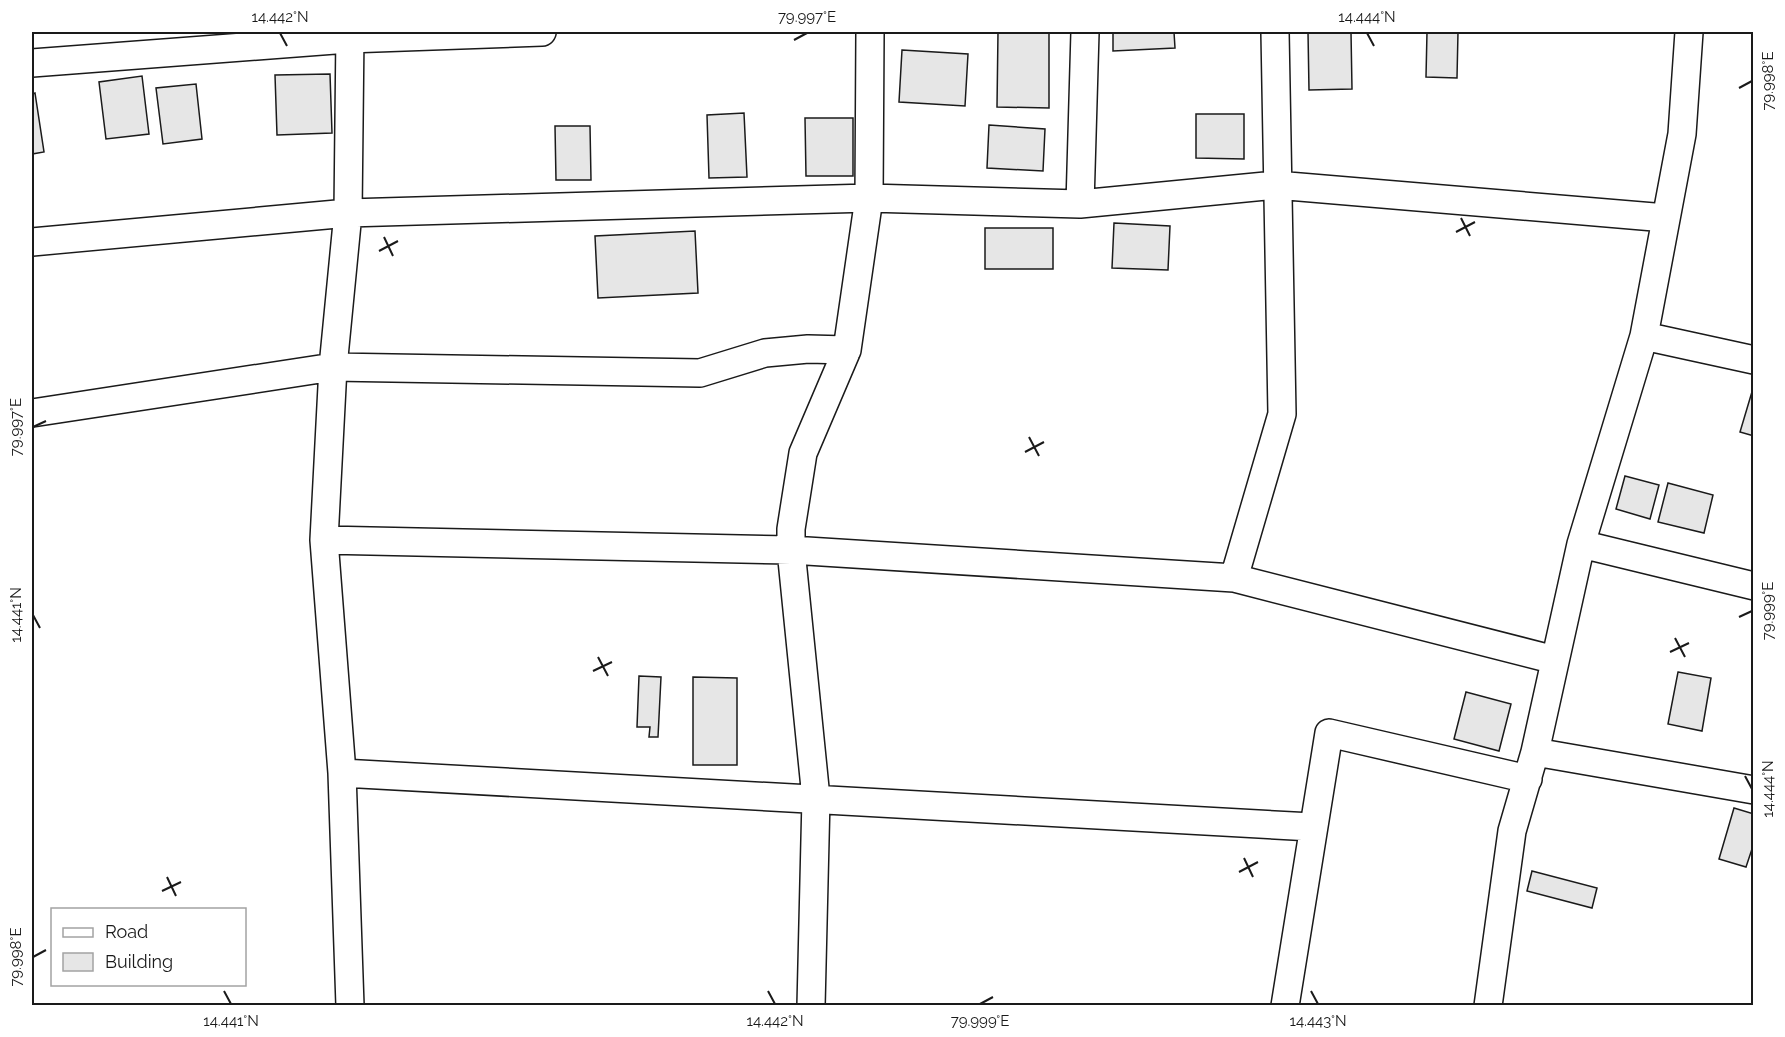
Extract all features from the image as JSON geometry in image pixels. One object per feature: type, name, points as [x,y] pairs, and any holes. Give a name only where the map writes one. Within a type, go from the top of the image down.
[{"type":"street","points":[[32,63],[349,35],[542,32]]},
{"type":"street","points":[[812,1005],[816,798],[791,550],[791,529],[803,453],[847,350],[869,198],[870,32]]},
{"type":"street","points":[[1080,204],[1085,32]]},
{"type":"street","points":[[1234,578],[1282,414],[1276,185],[1275,32]]},
{"type":"street","points":[[1488,1005],[1512,831],[1535,752],[1581,544],[1644,336],[1682,134],[1689,32]]},
{"type":"street","points":[[349,35],[348,213],[333,367],[324,540],[342,773],[350,1005]]},
{"type":"street","points":[[32,242],[348,213],[869,198],[1080,204],[1276,185],[1666,218]]},
{"type":"street","points":[[1644,336],[1754,360]]},
{"type":"street","points":[[32,413],[333,367],[700,373],[765,353],[808,349],[847,350]]},
{"type":"street","points":[[324,540],[791,550],[1234,578],[1556,660]]},
{"type":"street","points":[[1581,544],[1754,586]]},
{"type":"street","points":[[1285,1005],[1329,733],[1528,779]]},
{"type":"street","points":[[1535,752],[1754,790]]},
{"type":"street","points":[[342,773],[1312,827]]},
{"type":"building","points":[[998,32],[1049,32],[1049,108],[997,107]]},
{"type":"building","points":[[1113,32],[1174,32],[1175,48],[1113,51]]},
{"type":"building","points":[[1308,32],[1351,32],[1352,89],[1309,90]]},
{"type":"building","points":[[1427,32],[1458,32],[1457,78],[1426,77]]},
{"type":"building","points":[[902,50],[968,54],[965,106],[899,102]]},
{"type":"building","points":[[330,74],[332,133],[277,135],[275,75]]},
{"type":"building","points":[[142,76],[149,134],[106,139],[99,82]]},
{"type":"building","points":[[196,84],[202,139],[163,144],[156,88]]},
{"type":"building","points":[[35,93],[44,152],[32,154],[32,94]]},
{"type":"building","points":[[744,113],[747,177],[709,178],[707,115]]},
{"type":"building","points":[[1196,114],[1244,114],[1244,159],[1196,158]]},
{"type":"building","points":[[805,118],[853,118],[853,176],[806,176]]},
{"type":"building","points":[[989,125],[1045,129],[1043,171],[987,168]]},
{"type":"building","points":[[555,126],[590,126],[591,180],[556,180]]},
{"type":"building","points":[[1114,223],[1170,226],[1168,270],[1112,268]]},
{"type":"building","points":[[985,228],[1053,228],[1053,269],[985,269]]},
{"type":"building","points":[[695,231],[698,293],[598,298],[595,236]]},
{"type":"building","points":[[1754,385],[1754,436],[1740,432]]},
{"type":"building","points":[[1625,476],[1659,485],[1650,519],[1616,509]]},
{"type":"building","points":[[1668,483],[1713,495],[1704,533],[1658,522]]},
{"type":"building","points":[[1678,672],[1711,678],[1702,731],[1668,724]]},
{"type":"building","points":[[639,676],[661,677],[658,737],[649,737],[650,727],[637,727]]},
{"type":"building","points":[[693,677],[737,678],[737,765],[693,765]]},
{"type":"building","points":[[1466,692],[1511,704],[1499,751],[1454,739]]},
{"type":"building","points":[[1734,808],[1754,814],[1754,843],[1746,867],[1719,859]]},
{"type":"building","points":[[1532,871],[1597,888],[1592,908],[1527,891]]}]
